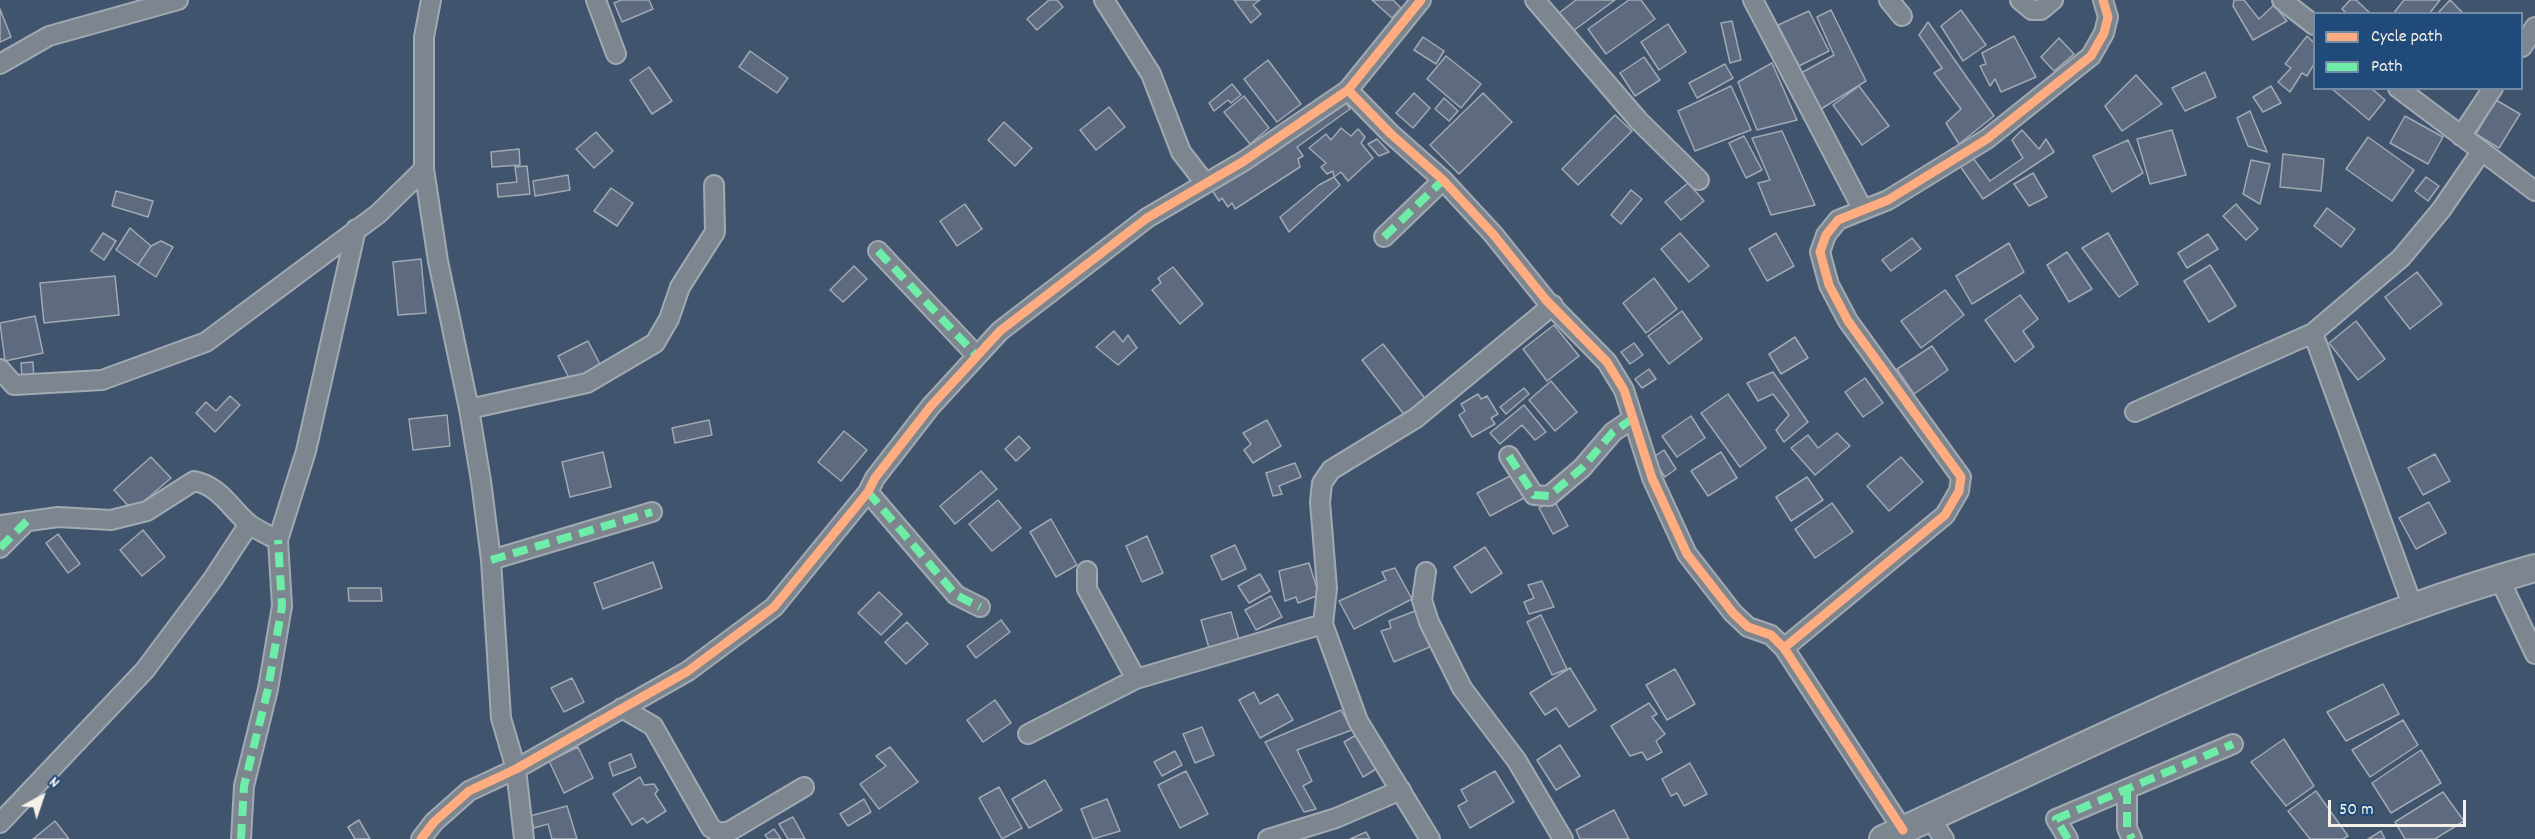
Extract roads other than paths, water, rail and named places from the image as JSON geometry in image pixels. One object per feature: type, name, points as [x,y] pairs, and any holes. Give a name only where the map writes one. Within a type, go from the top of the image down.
[{"type":"street","points":[[0,64],[49,36],[178,0]]},
{"type":"street","points":[[431,0],[424,37],[424,169],[438,261],[469,409],[491,560],[501,718],[516,769],[524,839]]},
{"type":"street","points":[[596,0],[616,54]]},
{"type":"street","points":[[1104,0],[1151,74],[1181,152],[1205,183]]},
{"type":"street","points":[[1535,0],[1639,121],[1699,180]]},
{"type":"street","points":[[1752,0],[1863,210]]},
{"type":"street","points":[[1889,0],[1902,16]]},
{"type":"street","points":[[2020,0],[2032,10],[2041,10],[2053,0]]},
{"type":"street","points":[[1784,648],[1945,515],[1959,491],[1961,477],[1954,464],[1848,321],[1829,285],[1820,252],[1826,235],[1838,220],[1888,200],[1987,139],[2091,56],[2104,33],[2108,17],[2103,0]]},
{"type":"street","points":[[2282,0],[2313,24]]},
{"type":"street","points":[[420,839],[434,822],[469,791],[516,769],[688,671],[774,607],[868,492],[875,478],[931,406],[1000,331],[1147,218],[1348,90],[1416,2]]},
{"type":"street","points":[[2523,45],[2535,27]]},
{"type":"street","points":[[1348,90],[1391,134],[1443,180],[1553,305],[1607,362],[1624,390],[1652,478],[1697,569],[1733,614],[1748,627],[1771,635],[1784,648],[1893,834],[2133,723],[2365,623],[2535,568]]},
{"type":"street","points":[[2401,90],[2535,191]]},
{"type":"street","points":[[2461,136],[2492,90]]},
{"type":"street","points":[[2135,412],[2313,333],[2401,258],[2441,210],[2481,152]]},
{"type":"street","points":[[0,369],[14,384],[102,380],[206,342],[378,214],[424,169]]},
{"type":"street","points":[[1384,237],[1443,180]]},
{"type":"street","points":[[469,409],[587,382],[655,343],[669,319],[680,287],[715,232],[714,186]]},
{"type":"street","points":[[241,839],[244,786],[268,688],[282,606],[278,540],[306,451],[356,229]]},
{"type":"street","points":[[878,251],[977,356]]},
{"type":"street","points":[[1430,839],[1358,721],[1323,624],[1327,588],[1320,502],[1322,483],[1331,470],[1416,418],[1553,305]]},
{"type":"street","points":[[2313,333],[2413,607]]},
{"type":"street","points":[[1509,456],[1534,495],[1549,496],[1582,468],[1613,432],[1632,419]]},
{"type":"street","points":[[0,525],[58,517],[111,520],[147,511],[194,481],[204,483],[220,493],[249,524],[278,540]]},
{"type":"street","points":[[868,492],[956,595],[980,607]]},
{"type":"street","points":[[491,560],[652,512]]},
{"type":"street","points":[[0,548],[27,520]]},
{"type":"street","points":[[0,823],[145,670],[213,579],[249,524]]},
{"type":"street","points":[[1087,571],[1087,589],[1136,678]]},
{"type":"street","points":[[1426,572],[1422,600],[1429,622],[1462,688],[1517,761],[1563,839]]},
{"type":"street","points":[[2499,578],[2535,654]]},
{"type":"street","points":[[1028,734],[1136,678],[1323,624]]},
{"type":"street","points":[[622,708],[653,726],[711,828],[720,834],[730,831],[804,787]]},
{"type":"street","points":[[2068,839],[2056,819],[2233,744]]},
{"type":"street","points":[[2127,789],[2127,828],[2132,839]]},
{"type":"street","points":[[1268,839],[1336,818],[1401,790]]},
{"type":"street","points":[[1930,818],[1944,839]]}]
